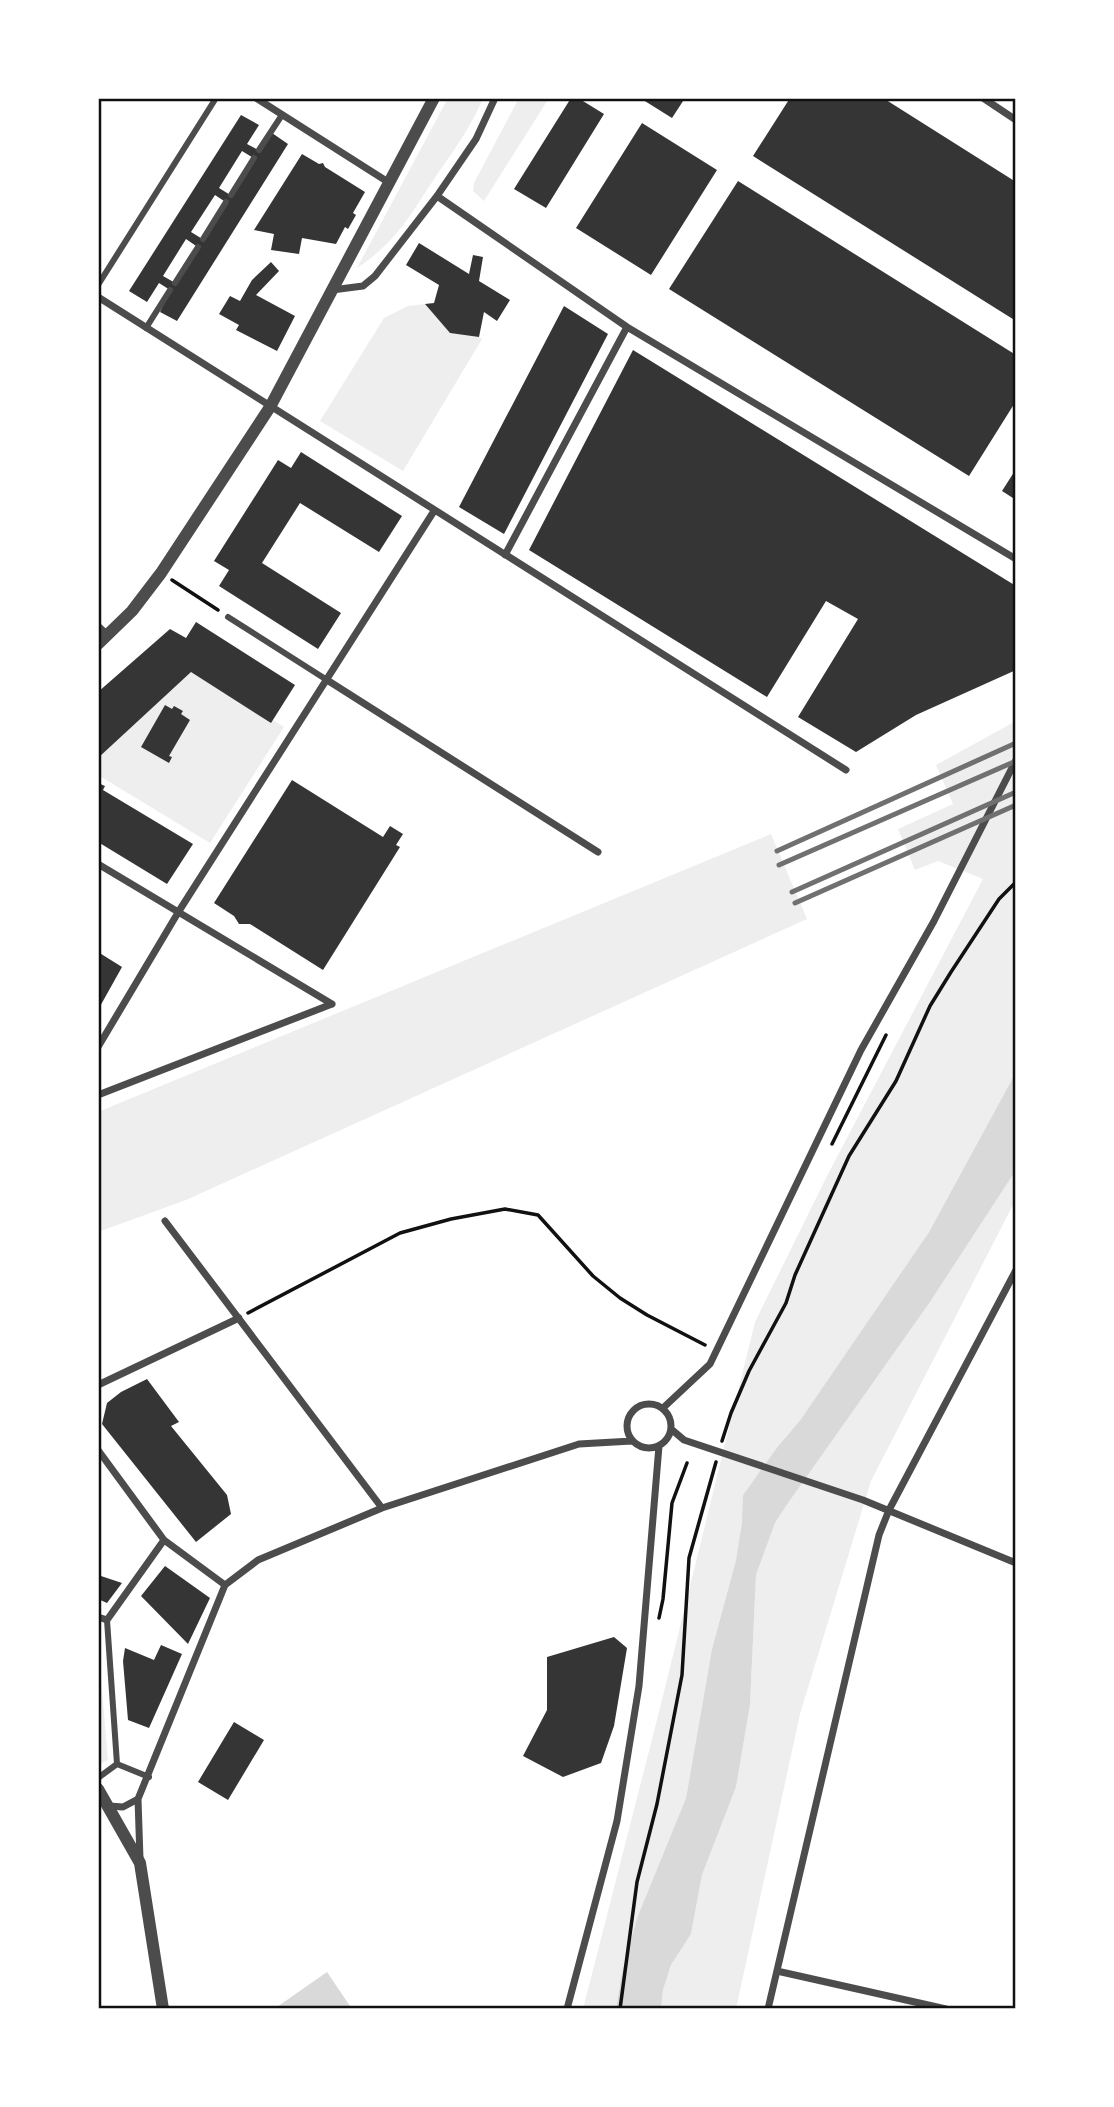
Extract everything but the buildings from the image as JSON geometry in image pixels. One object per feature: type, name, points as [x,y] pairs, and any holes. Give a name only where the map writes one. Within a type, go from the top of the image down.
[{"type":"street","points":[[98,285],[216,98]]},
{"type":"street","points":[[256,98],[388,182]]},
{"type":"street","points":[[98,644],[103,630],[132,611],[161,573],[270,407],[434,98]]},
{"type":"street","points":[[331,290],[363,286],[375,276],[476,139],[495,98]]},
{"type":"street","points":[[983,98],[1016,120]]},
{"type":"street","points":[[259,150],[282,115]]},
{"type":"street","points":[[231,195],[254,158]]},
{"type":"street","points":[[437,195],[627,327],[1016,559]]},
{"type":"street","points":[[202,239],[226,202]]},
{"type":"street","points":[[146,328],[198,247]]},
{"type":"street","points":[[98,297],[846,770]]},
{"type":"street","points":[[505,555],[627,327]]},
{"type":"street","points":[[98,1047],[179,911],[434,511]]},
{"type":"street","points":[[228,617],[598,852]]},
{"type":"street","points":[[663,1408],[709,1364],[861,1051],[934,921],[1016,760]]},
{"type":"street","points":[[98,864],[332,1004],[98,1095]]},
{"type":"street","points":[[165,1221],[382,1508]]},
{"type":"street","points":[[768,2009],[879,1535],[1016,1270]]},
{"type":"street","points":[[98,1385],[239,1318]]},
{"type":"street","points":[[163,2009],[140,1863],[138,1799],[225,1585],[258,1560],[382,1508],[579,1444],[632,1441],[646,1448],[659,1446],[671,1429],[668,1413],[663,1408],[646,1404],[632,1410],[626,1424],[632,1441]]},
{"type":"street","points":[[671,1429],[684,1440],[890,1510],[1016,1563]]},
{"type":"street","points":[[568,2009],[617,1821],[639,1686],[659,1446]]},
{"type":"street","points":[[98,1450],[164,1539],[225,1585]]},
{"type":"street","points":[[117,1764],[107,1620],[164,1539]]},
{"type":"street","points":[[98,1617],[107,1620]]},
{"type":"street","points":[[117,1764],[149,1777]]},
{"type":"street","points":[[98,1777],[117,1764]]},
{"type":"street","points":[[98,1789],[140,1863]]},
{"type":"street","points":[[110,1806],[123,1807],[138,1799]]},
{"type":"street","points":[[777,1971],[946,2009]]},
{"type":"path","points":[[161,573],[228,617]]},
{"type":"path","points":[[721,1445],[749,1371],[786,1303],[795,1275],[849,1156],[896,1081],[930,1006],[944,983],[999,899],[1016,882]]},
{"type":"path","points":[[827,1154],[891,1026]]},
{"type":"path","points":[[239,1318],[400,1233],[451,1219],[505,1209],[538,1215],[593,1276],[620,1298],[716,1351]]},
{"type":"path","points":[[620,2009],[636,1882],[657,1804],[682,1675],[689,1558],[717,1458]]},
{"type":"path","points":[[672,1503],[687,1463]]},
{"type":"shaded area","points":[[448,98],[483,98],[463,137],[403,225],[383,247],[357,268]]},
{"type":"shaded area","points":[[519,98],[549,98],[484,201],[473,191],[474,183]]},
{"type":"shaded area","points":[[425,304],[450,333],[482,339],[403,471],[320,421],[384,318],[408,306]]},
{"type":"shaded area","points":[[192,669],[284,727],[210,843],[98,775],[98,752]]},
{"type":"shaded area","points":[[1016,721],[1016,1072],[929,1232],[801,1419],[743,1495],[743,1523],[712,1649],[686,1798],[637,1918],[622,1972],[616,2009],[583,2009],[755,1322],[827,1176],[983,879],[938,861],[915,870],[898,829],[953,804],[936,765]]},
{"type":"shaded area","points":[[771,834],[807,919],[186,1200],[98,1232],[98,1112]]},
{"type":"shaded area","points":[[1016,1072],[1016,1170],[930,1302],[775,1523],[756,1575],[750,1705],[736,1787],[702,1875],[691,1934],[671,1965],[663,1990],[661,2009],[616,2009],[622,1972],[637,1918],[686,1798],[712,1649],[736,1560],[743,1495],[801,1419],[929,1232]]},
{"type":"shaded area","points":[[1016,1170],[1016,1199],[871,1481],[800,1714],[736,2009],[661,2009],[663,1990],[671,1965],[691,1934],[702,1875],[736,1787],[750,1705],[756,1575],[775,1523],[930,1302]]},
{"type":"shaded area","points":[[98,1642],[108,1760],[98,1765]]},
{"type":"shaded area","points":[[327,1972],[352,2009],[274,2009]]},
{"type":"railway","points":[[777,851],[1016,743]]},
{"type":"railway","points":[[779,865],[1016,761]]},
{"type":"railway","points":[[792,892],[1016,792]]},
{"type":"railway","points":[[795,903],[1016,805]]}]
